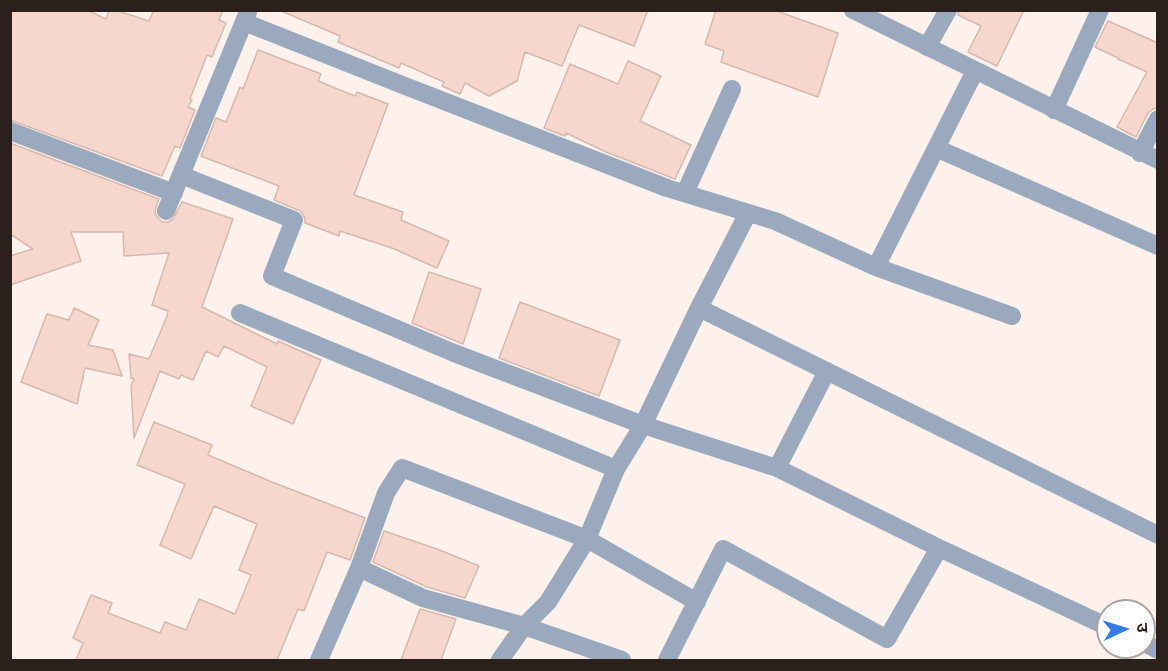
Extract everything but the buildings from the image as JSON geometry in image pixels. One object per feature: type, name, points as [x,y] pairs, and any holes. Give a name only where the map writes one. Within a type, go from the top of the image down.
[{"type":"street","points":[[853,10],[1158,160]]},
{"type":"street","points":[[927,47],[948,10]]},
{"type":"street","points":[[1054,110],[1100,10]]},
{"type":"street","points":[[166,211],[246,16],[411,89],[667,188],[775,221],[876,267],[1012,316]]},
{"type":"street","points":[[876,267],[975,71]]},
{"type":"street","points":[[685,193],[732,89]]},
{"type":"street","points":[[1140,153],[1158,119]]},
{"type":"street","points":[[10,131],[174,193]]},
{"type":"street","points":[[936,148],[1158,246]]},
{"type":"street","points":[[181,175],[294,220],[272,276],[454,353],[643,425],[777,468],[939,548],[1096,621]]},
{"type":"street","points":[[500,660],[524,626],[548,602],[587,539],[616,469],[643,425],[748,213]]},
{"type":"street","points":[[699,308],[1158,534]]},
{"type":"street","points":[[240,313],[616,469]]},
{"type":"street","points":[[777,468],[827,371]]},
{"type":"street","points":[[319,660],[359,568],[386,493],[402,468],[587,539],[697,602]]},
{"type":"street","points":[[667,660],[723,549],[887,639],[939,548]]},
{"type":"street","points":[[359,568],[423,598],[524,626],[622,660]]}]
